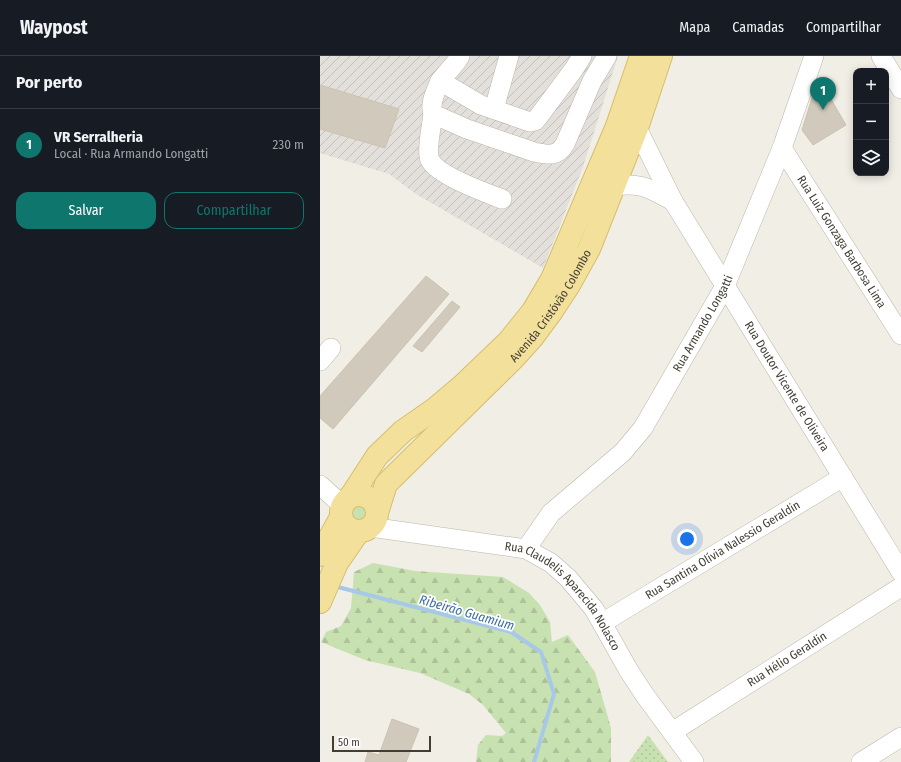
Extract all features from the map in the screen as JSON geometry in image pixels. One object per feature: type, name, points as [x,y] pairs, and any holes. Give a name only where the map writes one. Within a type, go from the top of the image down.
[{"type":"main road","name":"Avenida Cristóvão Colombo","points":[[320,602],[326,556],[345,506],[377,456],[403,431],[436,408],[508,342],[533,311],[552,279],[617,126],[641,56]]},
{"type":"main road","name":"Avenida Cristóvão Colombo","points":[[326,556],[369,523],[386,484],[514,358],[532,338],[552,311],[569,285],[589,249],[637,128],[660,56]]},
{"type":"main road","points":[[360,495],[368,498],[374,504],[369,523],[353,530],[347,527],[343,522],[345,506],[360,495]]},
{"type":"street","points":[[460,56],[440,80],[432,102],[431,108],[433,114],[428,149],[429,159],[438,170],[468,186],[502,199]]},
{"type":"street","points":[[494,109],[509,56]]},
{"type":"street","points":[[440,80],[481,105],[530,122],[535,121],[539,116],[574,70],[582,56]]},
{"type":"street","points":[[433,114],[534,152],[555,154],[560,151],[565,144],[592,81],[607,56]]},
{"type":"street","name":"Rua Armando Longatti","points":[[526,549],[551,514],[623,452],[643,428],[725,286],[782,148],[814,56]]},
{"type":"street","points":[[881,56],[901,89]]},
{"type":"street","name":"Rua Doutor Vicente de Oliveira","points":[[637,128],[673,201],[901,572]]},
{"type":"street","name":"Rua Luiz Gonzaga Barbosa Lima","points":[[782,148],[901,335]]},
{"type":"street","points":[[614,186],[630,185],[648,188],[673,201]]},
{"type":"street","name":"Rua Santina Olívia Nalessio Geraldin","points":[[602,623],[843,477]]},
{"type":"street","points":[[320,485],[345,506]]},
{"type":"street","name":"Rua Claudelis Aparecida Nolasco","points":[[369,523],[526,549],[551,563],[568,578],[594,609],[632,676],[694,762]]},
{"type":"street","name":"Rua Hélio Geraldin","points":[[672,732],[901,587]]},
{"type":"street","points":[[862,762],[901,737]]},
{"type":"shaded area","points":[[320,56],[618,56],[583,167],[543,268],[416,194],[389,174],[320,153]]},
{"type":"green space","points":[[359,500],[369,506],[368,522],[352,524],[349,521],[346,509]]},
{"type":"green space","points":[[373,563],[415,571],[503,577],[529,593],[540,605],[550,622],[552,642],[568,635],[595,672],[611,728],[611,762],[476,762],[478,745],[486,735],[502,736],[506,733],[483,705],[469,694],[420,673],[365,660],[321,642],[326,632],[341,626],[351,608],[354,572]]},
{"type":"green space","points":[[648,735],[668,762],[629,762]]},
{"type":"building","points":[[320,85],[399,109],[385,148],[320,129]]},
{"type":"building","points":[[824,87],[846,125],[813,145],[802,130],[813,95]]},
{"type":"building","points":[[426,276],[449,294],[333,429],[320,418],[320,396]]},
{"type":"building","points":[[452,301],[460,307],[422,352],[413,346]]},
{"type":"building","points":[[392,719],[419,729],[406,762],[365,762],[368,752],[379,755]]},
{"type":"waterway","name":"Ribeirão Guamium","points":[[334,586],[511,632],[541,652],[554,694],[534,762]]},
{"type":"place","name":"VR Serralheria","points":[[823,110]]}]
